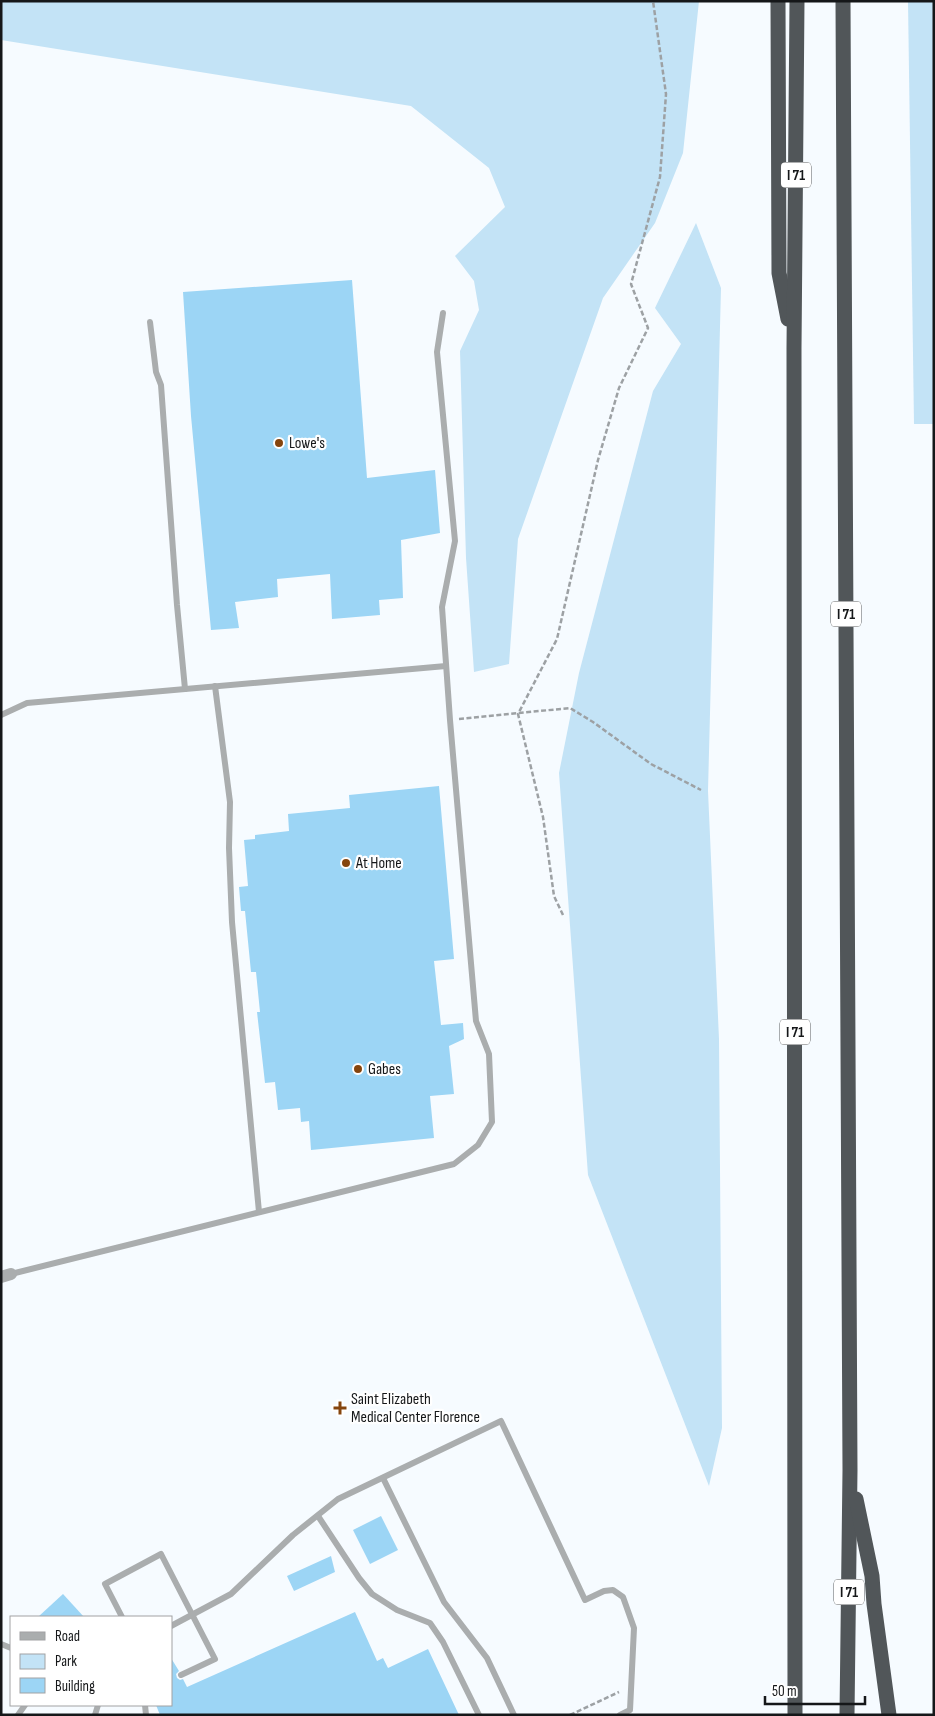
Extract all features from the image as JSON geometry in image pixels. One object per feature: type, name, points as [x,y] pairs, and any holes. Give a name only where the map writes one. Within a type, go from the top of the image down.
[{"type":"highway","points":[[778,1],[779,273],[794,349]]},
{"type":"highway","name":"I 71","points":[[795,1715],[794,349],[797,1]]},
{"type":"highway","name":"I 71","points":[[843,1],[850,1470],[847,1715]]},
{"type":"highway","points":[[850,1470],[872,1576],[889,1715]]},
{"type":"lane","points":[[6,1275],[454,1164],[478,1145],[492,1122],[489,1054],[476,1021],[442,607],[455,541],[437,352],[443,313]]},
{"type":"lane","points":[[150,322],[156,372],[161,385],[185,689]]},
{"type":"lane","points":[[1,716],[27,703],[446,666]]},
{"type":"lane","points":[[215,686],[230,802],[229,848],[232,922],[259,1212]]},
{"type":"lane","points":[[172,1626],[231,1594],[293,1535],[338,1499],[501,1421],[585,1600],[613,1590],[623,1597],[634,1628],[630,1710],[620,1715]]},
{"type":"lane","points":[[383,1478],[444,1602],[487,1658],[514,1715]]},
{"type":"lane","points":[[318,1516],[358,1578],[372,1594],[397,1610],[430,1623],[444,1642],[479,1715]]},
{"type":"lane","points":[[121,1616],[105,1584],[161,1554],[215,1659],[181,1675]]},
{"type":"path","points":[[563,914],[554,896],[542,817],[518,714],[558,639],[598,460],[619,388],[648,328],[631,284],[660,178],[666,94],[653,1]]},
{"type":"path","points":[[450,720],[570,708],[593,722],[651,764],[701,790]]},
{"type":"path","points":[[570,1715],[619,1692]]},
{"type":"green space","points":[[1,1],[699,1],[683,153],[655,223],[603,298],[518,539],[509,664],[474,672],[466,558],[460,351],[479,310],[474,281],[455,256],[505,207],[489,168],[411,106],[1,40]]},
{"type":"green space","points":[[908,1],[934,1],[934,424],[914,424]]},
{"type":"green space","points":[[696,223],[721,288],[708,791],[719,1039],[722,1428],[709,1486],[588,1175],[559,773],[579,673],[653,391],[681,344],[655,308]]},
{"type":"building","name":"Lowe's","points":[[352,280],[367,478],[435,470],[440,533],[401,540],[403,598],[379,600],[380,615],[332,619],[330,574],[277,579],[278,597],[235,602],[239,628],[211,630],[191,416],[183,292]]},
{"type":"building","points":[[439,786],[454,959],[434,961],[441,1025],[463,1023],[464,1039],[449,1046],[454,1094],[430,1096],[434,1138],[311,1150],[309,1121],[301,1122],[300,1108],[278,1110],[275,1082],[265,1083],[257,1012],[260,1012],[256,972],[251,972],[245,911],[241,911],[239,887],[248,886],[244,840],[255,839],[255,835],[289,831],[288,814],[350,808],[349,795]]},
{"type":"building","points":[[381,1516],[398,1550],[370,1564],[353,1530]]},
{"type":"building","points":[[331,1556],[335,1572],[294,1591],[287,1576]]},
{"type":"building","points":[[63,1594],[83,1616],[39,1616]]},
{"type":"building","points":[[355,1612],[377,1661],[383,1658],[388,1668],[428,1649],[459,1715],[160,1715],[156,1706],[172,1706],[172,1660],[179,1671],[176,1674],[177,1678],[183,1679],[187,1687]]},
{"type":"place","name":"Lowe's","points":[[279,443]]},
{"type":"place","name":"At Home","points":[[346,863]]},
{"type":"place","name":"Gabes","points":[[358,1069]]},
{"type":"place","name":"Saint Elizabeth Medical Center Florence","points":[[340,1408]]}]
